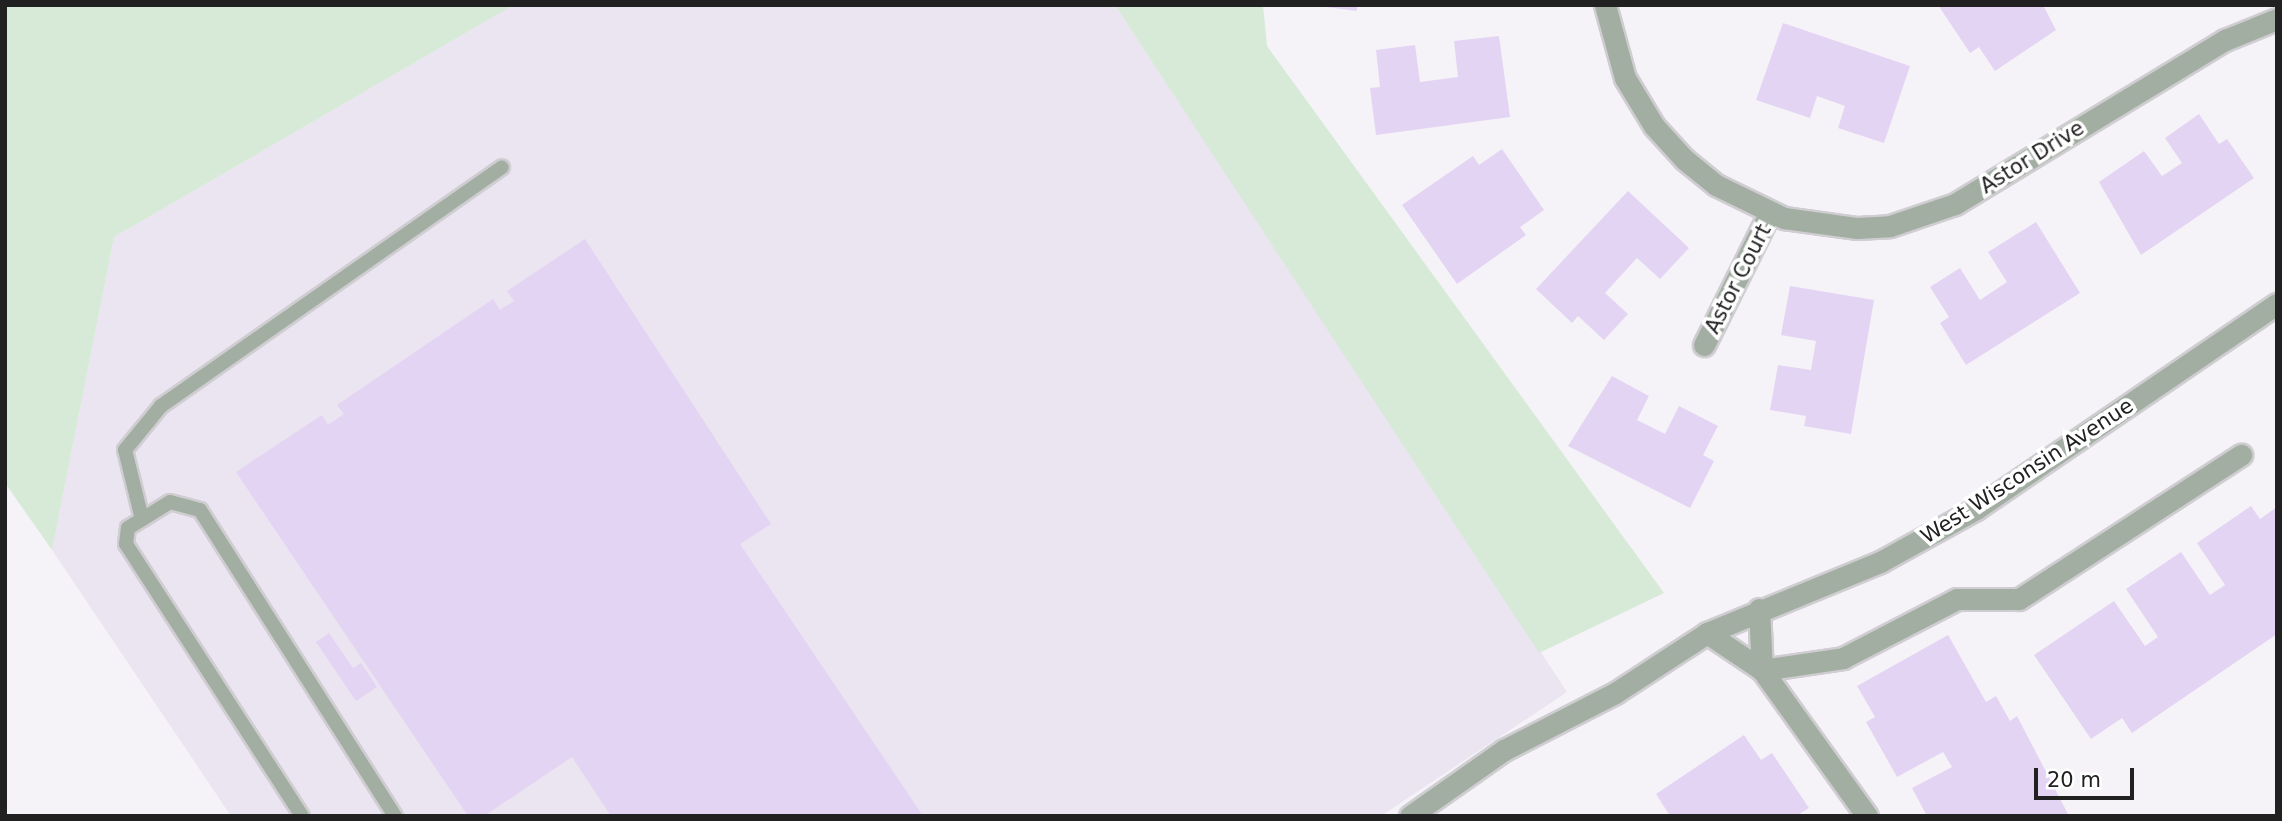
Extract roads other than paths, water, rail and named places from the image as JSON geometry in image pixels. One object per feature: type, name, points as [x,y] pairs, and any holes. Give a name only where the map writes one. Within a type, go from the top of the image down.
[{"type":"street","name":"Astor Drive","points":[[1605,5],[1625,78],[1654,126],[1716,185],[1770,212],[1857,228],[1921,218],[1955,204],[2225,40],[2277,19]]},
{"type":"street","name":"Astor Court","points":[[1704,345],[1770,212]]},
{"type":"street","name":"West Wisconsin Avenue","points":[[1410,816],[1504,750],[1615,693],[1707,633],[1759,609],[1880,562],[1976,509],[2277,304]]},
{"type":"street","points":[[1762,670],[1843,658],[1957,599],[2019,599],[2241,455]]},
{"type":"street","points":[[1759,609],[1762,670]]},
{"type":"street","points":[[1707,633],[1762,670],[1867,816]]},
{"type":"lane","points":[[142,519],[125,450],[161,406],[502,167]]},
{"type":"lane","points":[[302,816],[132,558],[128,528],[170,502],[200,510],[395,816]]}]
